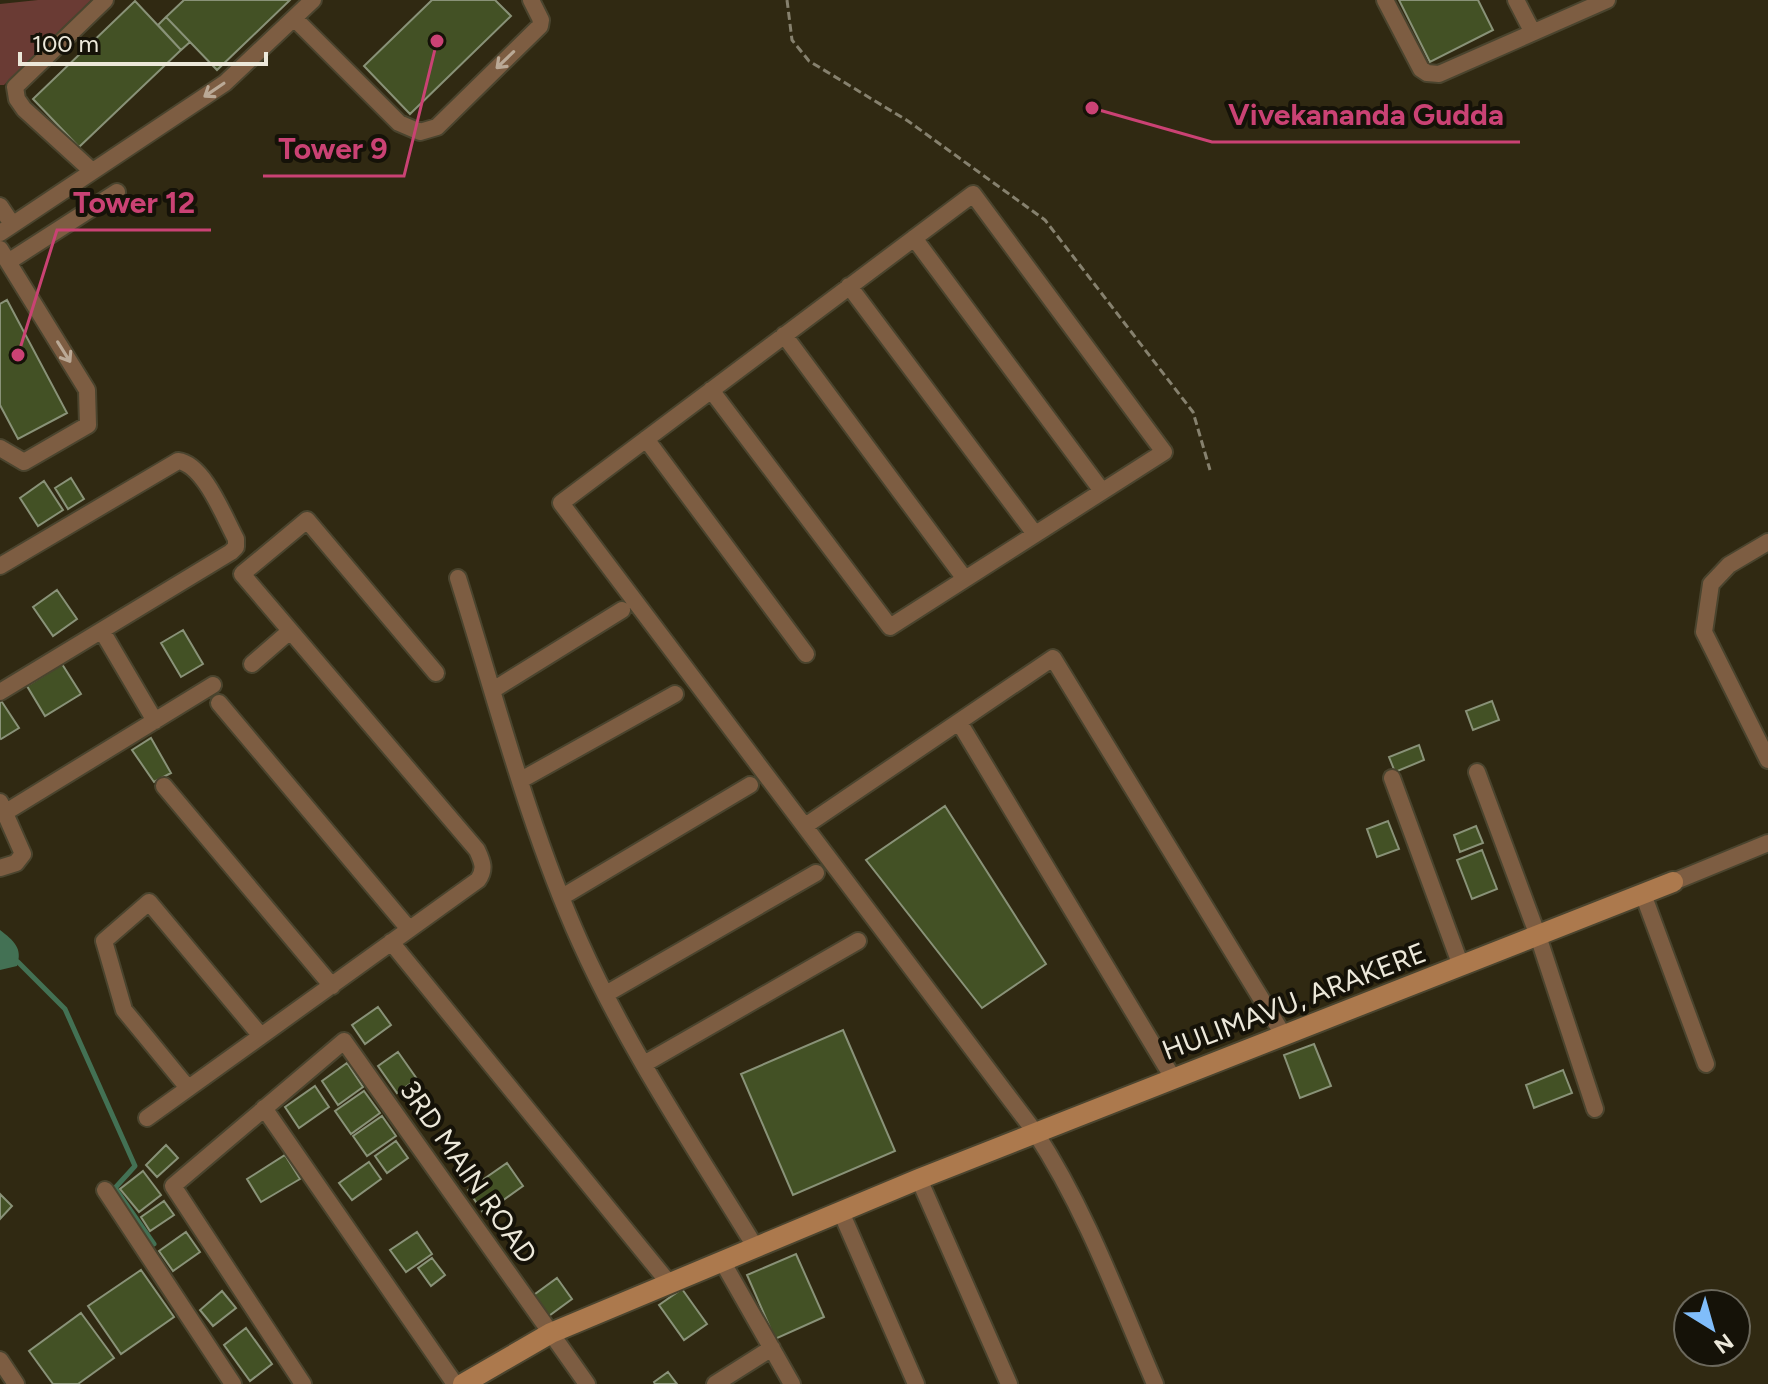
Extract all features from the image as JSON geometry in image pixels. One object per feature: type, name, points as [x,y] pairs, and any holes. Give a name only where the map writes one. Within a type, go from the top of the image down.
[{"type":"street","points":[[92,171],[24,109],[17,99],[15,87],[105,0]]},
{"type":"street","points":[[0,206],[6,228],[225,83],[313,0]]},
{"type":"street","points":[[294,18],[399,123],[420,132],[437,127],[540,26],[541,20],[531,0]]},
{"type":"street","points":[[1385,0],[1421,69],[1439,74],[1607,0]]},
{"type":"street","points":[[1516,0],[1532,31]]},
{"type":"street","points":[[0,448],[24,462],[88,425],[87,390],[4,255],[117,192]]},
{"type":"street","points":[[711,390],[890,627],[1164,452],[973,194],[849,286],[561,503],[1035,1132],[1062,1173],[1082,1212],[1155,1384]]},
{"type":"street","points":[[914,238],[1102,491]]},
{"type":"street","points":[[849,286],[1035,534]]},
{"type":"street","points":[[784,335],[965,579]]},
{"type":"street","points":[[646,439],[806,654]]},
{"type":"street","points":[[0,566],[178,461],[193,466],[200,473],[236,539],[236,547],[0,692]]},
{"type":"street","points":[[147,1118],[478,880],[482,874],[483,862],[477,850],[242,574],[307,520],[436,673]]},
{"type":"street","points":[[1768,542],[1729,565],[1711,584],[1704,632],[1768,760]]},
{"type":"street","points":[[458,578],[521,780],[580,942],[644,1064],[756,1248]]},
{"type":"street","points":[[493,690],[622,610]]},
{"type":"street","points":[[102,631],[155,721]]},
{"type":"street","points":[[252,664],[290,631]]},
{"type":"street","points":[[805,826],[1053,658],[1284,1036]]},
{"type":"street","points":[[0,868],[16,863],[23,854],[3,807],[213,685]]},
{"type":"street","points":[[521,780],[675,694]]},
{"type":"street","points":[[219,703],[409,929]]},
{"type":"street","points":[[959,722],[1173,1078]]},
{"type":"street","points":[[1477,772],[1538,936],[1595,1109]]},
{"type":"street","points":[[1392,778],[1461,966]]},
{"type":"street","points":[[562,897],[750,785]]},
{"type":"street","points":[[164,786],[332,986]]},
{"type":"street","name":"HULIMAVU, ARAKERE","points":[[463,1384],[551,1333],[919,1179],[1768,843]]},
{"type":"street","points":[[606,994],[816,873]]},
{"type":"street","points":[[1643,894],[1706,1064]]},
{"type":"street","points":[[188,1088],[124,1010],[104,941],[149,902],[261,1036]]},
{"type":"street","points":[[644,1064],[858,941]]},
{"type":"street","points":[[391,942],[669,1283]]},
{"type":"street","name":"3RD MAIN ROAD","points":[[264,1108],[344,1041],[587,1384]]},
{"type":"street","points":[[303,1384],[173,1186],[264,1108],[455,1384]]},
{"type":"street","points":[[919,1179],[1009,1384]]},
{"type":"street","points":[[105,1190],[233,1384]]},
{"type":"street","points":[[841,1212],[916,1384]]},
{"type":"street","points":[[722,1261],[792,1384]]},
{"type":"street","points":[[715,1384],[772,1348]]},
{"type":"street","points":[[0,1360],[16,1384]]},
{"type":"path","points":[[787,0],[789,9]]},
{"type":"shaded area","points":[[91,0],[4,85],[0,85],[0,4]]},
{"type":"shaded area","points":[[0,930],[13,941],[19,954],[17,966],[0,970]]},
{"type":"building","points":[[184,0],[290,0],[217,70],[166,17]]},
{"type":"building","points":[[432,0],[495,0],[511,16],[410,114],[364,66]]},
{"type":"building","points":[[1399,0],[1478,0],[1493,30],[1430,62]]},
{"type":"building","points":[[135,1],[181,50],[79,147],[33,99]]},
{"type":"building","points":[[166,17],[190,42],[181,50],[158,25]]},
{"type":"building","points":[[7,300],[67,413],[18,439],[0,405],[0,304]]},
{"type":"building","points":[[71,478],[84,499],[68,509],[55,488]]},
{"type":"building","points":[[44,481],[63,510],[38,526],[20,498]]},
{"type":"building","points":[[57,590],[77,619],[53,636],[33,607]]},
{"type":"building","points":[[183,630],[203,664],[181,677],[161,643]]},
{"type":"building","points":[[62,664],[81,694],[45,716],[27,686]]},
{"type":"building","points":[[0,699],[19,728],[1,739],[0,738]]},
{"type":"building","points":[[1492,701],[1499,720],[1473,730],[1466,711]]},
{"type":"building","points":[[151,738],[171,773],[154,782],[132,750]]},
{"type":"building","points":[[1419,745],[1424,760],[1395,772],[1389,757]]},
{"type":"building","points":[[945,806],[1046,964],[982,1008],[866,860]]},
{"type":"building","points":[[1388,821],[1399,849],[1377,857],[1367,829]]},
{"type":"building","points":[[1476,826],[1483,843],[1460,852],[1454,835]]},
{"type":"building","points":[[1482,850],[1497,889],[1472,899],[1457,860]]},
{"type":"building","points":[[378,1007],[391,1025],[365,1044],[352,1025]]},
{"type":"building","points":[[843,1030],[895,1151],[793,1195],[741,1074]]},
{"type":"building","points":[[1314,1044],[1331,1086],[1300,1098],[1284,1055]]},
{"type":"building","points":[[398,1052],[417,1079],[397,1093],[378,1066]]},
{"type":"building","points":[[347,1063],[363,1087],[338,1105],[322,1081]]},
{"type":"building","points":[[1563,1070],[1572,1093],[1534,1108],[1526,1085]]},
{"type":"building","points":[[315,1086],[329,1107],[299,1128],[285,1107]]},
{"type":"building","points":[[364,1091],[380,1113],[351,1134],[335,1111]]},
{"type":"building","points":[[382,1116],[396,1136],[367,1156],[353,1136]]},
{"type":"building","points":[[396,1141],[408,1158],[387,1173],[375,1156]]},
{"type":"building","points":[[166,1145],[178,1158],[157,1177],[146,1165]]},
{"type":"building","points":[[285,1155],[300,1179],[261,1202],[247,1179]]},
{"type":"building","points":[[369,1162],[381,1179],[352,1200],[339,1183]]},
{"type":"building","points":[[507,1163],[523,1186],[484,1214],[468,1190]]},
{"type":"building","points":[[143,1171],[161,1195],[139,1212],[120,1189]]},
{"type":"building","points":[[0,1194],[12,1206],[0,1219]]},
{"type":"building","points":[[164,1201],[174,1215],[150,1231],[141,1217]]},
{"type":"building","points":[[186,1232],[200,1252],[173,1271],[159,1251]]},
{"type":"building","points":[[417,1232],[432,1254],[406,1272],[390,1250]]},
{"type":"building","points":[[796,1254],[824,1317],[775,1339],[747,1275]]},
{"type":"building","points":[[432,1258],[445,1275],[431,1286],[418,1268]]},
{"type":"building","points":[[141,1270],[174,1317],[121,1354],[88,1306]]},
{"type":"building","points":[[557,1278],[572,1299],[546,1318],[531,1297]]},
{"type":"building","points":[[682,1289],[707,1324],[684,1340],[659,1305]]},
{"type":"building","points":[[222,1291],[236,1308],[213,1326],[200,1310]]},
{"type":"building","points":[[81,1313],[114,1358],[78,1384],[53,1384],[29,1351]]},
{"type":"building","points":[[246,1328],[272,1364],[250,1381],[224,1345]]},
{"type":"building","points":[[668,1372],[677,1384],[655,1384],[654,1382]]},
{"type":"waterway","points":[[18,962],[65,1009],[135,1166],[115,1188],[154,1244]]},
{"type":"place","name":"Tower 9","points":[[437,41]]},
{"type":"place","name":"Vivekananda Gudda","points":[[1092,108]]},
{"type":"place","name":"Tower 12","points":[[18,355]]}]
